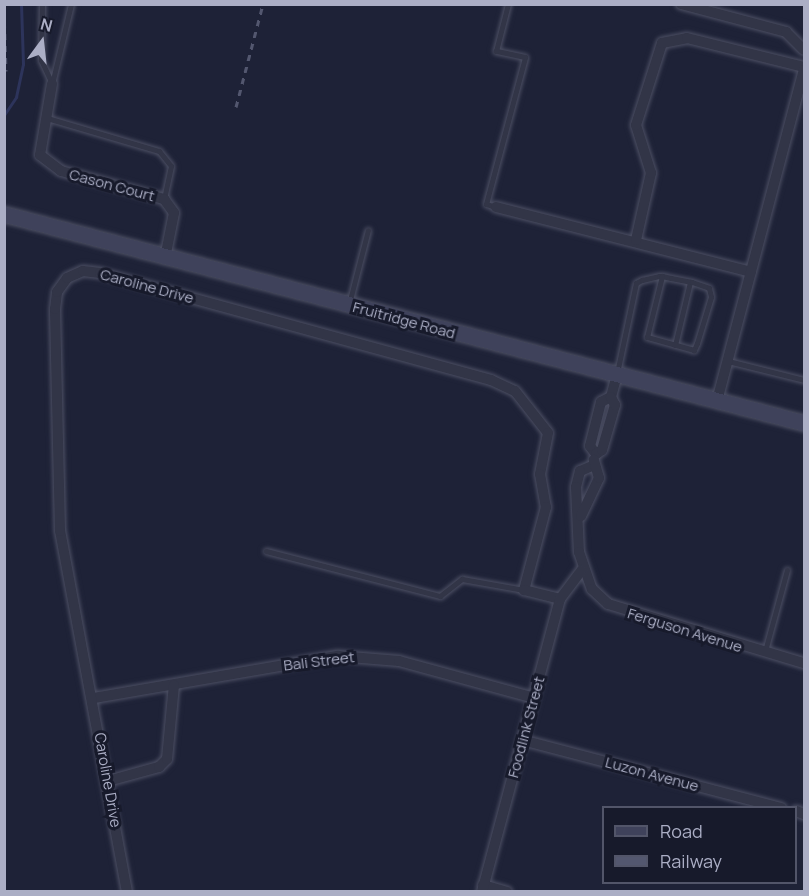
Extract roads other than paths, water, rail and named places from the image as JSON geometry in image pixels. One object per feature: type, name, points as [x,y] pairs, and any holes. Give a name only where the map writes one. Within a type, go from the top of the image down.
[{"type":"main road","name":"Fruitridge Road","points":[[4,214],[165,258],[804,423]]},
{"type":"street","points":[[681,4],[786,32],[804,50]]},
{"type":"street","points":[[636,240],[651,173],[636,125],[662,43],[687,38],[804,69],[717,401]]},
{"type":"street","name":"Cason Court","points":[[52,84],[40,155],[49,165],[164,199],[174,213],[165,258]]},
{"type":"street","points":[[496,207],[636,240],[751,272]]},
{"type":"street","name":"Caroline Drive","points":[[127,891],[94,698],[59,520],[55,309],[57,292],[67,278],[82,271],[491,380],[515,392],[548,433],[540,474],[546,507],[524,590]]},
{"type":"street","points":[[581,516],[599,478],[592,466],[596,454],[602,450],[615,405],[611,397],[617,375]]},
{"type":"street","points":[[582,570],[581,516],[576,487],[580,471],[592,466]]},
{"type":"street","name":"Foodlink Street","points":[[483,888],[560,599],[564,587],[582,570]]},
{"type":"street","name":"Ferguson Avenue","points":[[582,570],[600,596],[626,613],[804,663]]},
{"type":"street","points":[[524,590],[560,599]]},
{"type":"street","name":"Bali Street","points":[[94,698],[338,656],[368,656],[534,698]]},
{"type":"street","points":[[108,781],[159,766],[167,759],[174,685]]},
{"type":"street","name":"Luzon Avenue","points":[[522,740],[777,806]]},
{"type":"street","points":[[483,888],[507,891]]},
{"type":"lane","points":[[42,4],[41,60],[52,84]]},
{"type":"lane","points":[[52,84],[71,4]]},
{"type":"lane","points":[[496,207],[486,204],[525,57],[496,51],[508,4]]},
{"type":"lane","points":[[45,118],[159,151],[171,166],[164,199]]},
{"type":"lane","points":[[349,305],[368,230]]},
{"type":"lane","points":[[617,375],[636,283],[662,276],[690,282],[711,290],[709,307],[694,350],[647,337],[662,276]]},
{"type":"lane","points":[[675,345],[690,282]]},
{"type":"lane","points":[[728,361],[804,380]]},
{"type":"lane","points":[[266,551],[440,596],[462,579],[524,590]]},
{"type":"lane","points":[[765,653],[787,570]]},
{"type":"waterway","points":[[4,115],[16,97],[23,64],[21,4]]},
{"type":"railway","points":[[236,107],[263,4]]},
{"type":"railway","points":[[4,10],[6,71]]}]
